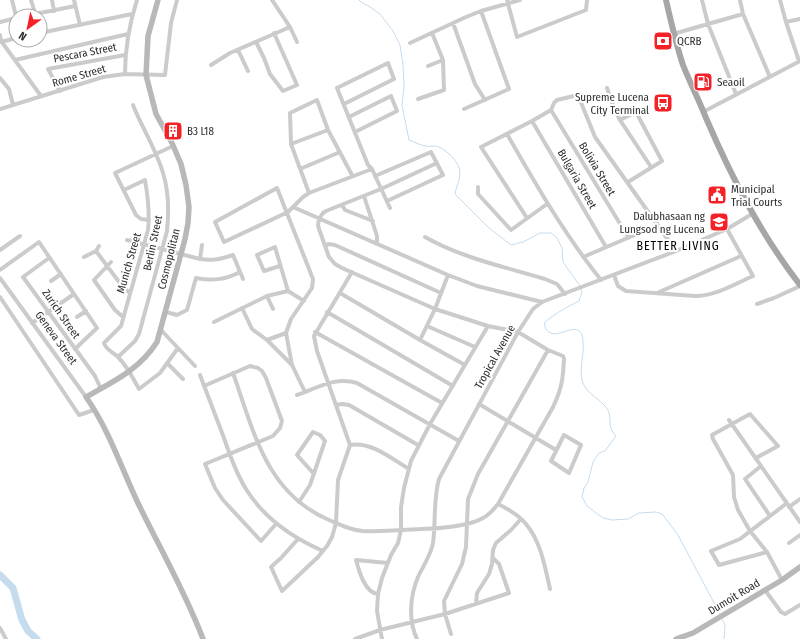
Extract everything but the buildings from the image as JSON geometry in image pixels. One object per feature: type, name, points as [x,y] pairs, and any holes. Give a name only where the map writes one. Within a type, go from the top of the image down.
[{"type":"main road","points":[[666,0],[683,64],[737,186],[752,214],[800,286]]},
{"type":"street","points":[[52,0],[54,10]]},
{"type":"street","points":[[74,0],[80,25]]},
{"type":"street","points":[[125,74],[125,55],[128,34],[132,14],[137,0]]},
{"type":"street","name":"Cosmopolitan","points":[[86,397],[130,372],[150,353],[158,342],[182,254],[188,224],[186,185],[181,164],[156,114],[146,75],[148,36],[158,0]]},
{"type":"street","name":"Rome Street","points":[[0,109],[103,77],[125,74],[165,76],[171,23],[177,0]]},
{"type":"street","points":[[410,43],[481,11],[508,2],[520,0]]},
{"type":"street","points":[[508,2],[518,37],[586,10],[587,0]]},
{"type":"street","points":[[702,0],[708,24],[736,94]]},
{"type":"street","points":[[740,0],[743,14],[770,77]]},
{"type":"street","points":[[703,112],[800,61],[780,0]]},
{"type":"street","points":[[274,1],[290,27],[297,42]]},
{"type":"street","points":[[48,11],[75,6]]},
{"type":"street","points":[[464,109],[509,89],[481,11]]},
{"type":"street","points":[[48,31],[132,14]]},
{"type":"street","points":[[674,34],[743,14]]},
{"type":"street","points":[[786,22],[800,19]]},
{"type":"street","points":[[453,23],[475,84],[485,100]]},
{"type":"street","points":[[211,64],[238,50],[290,27]]},
{"type":"street","points":[[418,99],[444,90],[443,60],[432,33]]},
{"type":"street","points":[[15,60],[128,34]]},
{"type":"street","points":[[256,42],[270,74],[283,91],[297,85],[274,34]]},
{"type":"street","points":[[0,35],[1,42],[41,96]]},
{"type":"street","points":[[238,50],[248,71]]},
{"type":"street","name":"Pescara Street","points":[[60,91],[48,69],[125,55]]},
{"type":"street","points":[[428,66],[443,60]]},
{"type":"street","points":[[344,104],[394,79],[388,64],[337,88],[368,165],[372,169],[390,208]]},
{"type":"street","points":[[0,78],[9,89],[13,105]]},
{"type":"street","points":[[607,88],[615,111],[620,120],[651,167]]},
{"type":"street","points":[[527,218],[481,147],[551,110],[557,100],[578,95],[595,137],[676,251]]},
{"type":"street","points":[[349,117],[391,96],[397,111],[355,132]]},
{"type":"street","points":[[309,193],[291,144],[290,113],[317,100],[328,130],[352,176]]},
{"type":"street","name":"Berlin Street","points":[[118,357],[135,341],[139,334],[167,231],[169,215],[168,196],[163,173],[156,154],[133,105]]},
{"type":"street","name":"Bolivia Street","points":[[551,110],[628,237]]},
{"type":"street","points":[[620,120],[636,112],[662,161],[628,182]]},
{"type":"street","name":"Bulgaria Street","points":[[532,121],[606,247]]},
{"type":"street","points":[[291,144],[328,130]]},
{"type":"street","points":[[507,134],[547,204],[583,257],[601,280]]},
{"type":"street","points":[[149,220],[136,215],[115,173],[173,146]]},
{"type":"street","points":[[300,169],[340,152]]},
{"type":"street","points":[[375,176],[431,152],[443,175],[387,201]]},
{"type":"street","points":[[233,373],[258,443],[269,467],[284,488],[299,502],[316,514],[347,528],[362,531],[433,529],[474,522],[491,513],[498,504],[560,392],[563,381],[563,356],[548,350],[518,332],[488,326],[435,309],[352,272],[332,261],[318,225],[319,219],[326,211],[381,189],[437,163]]},
{"type":"street","points":[[305,392],[292,365],[286,333],[291,319],[312,288],[314,279],[288,212],[277,188],[214,222],[224,242],[288,212],[309,193],[372,169]]},
{"type":"street","name":"Munich Street","points":[[118,357],[106,348],[104,344],[121,326],[144,244],[150,209],[145,180],[124,190]]},
{"type":"street","points":[[478,187],[478,194],[511,230],[547,204]]},
{"type":"street","points":[[364,196],[377,236],[377,244]]},
{"type":"street","points":[[342,205],[346,210],[373,222]]},
{"type":"street","points":[[293,207],[448,275],[477,286],[542,302]]},
{"type":"street","name":"Tropical Avenue","points":[[417,639],[413,631],[410,604],[418,576],[428,558],[432,544],[435,499],[439,479],[518,332],[533,309],[542,302],[676,251],[728,229],[752,214]]},
{"type":"street","points":[[583,257],[658,225]]},
{"type":"street","points":[[614,275],[618,286],[623,290],[695,296],[707,295],[753,276],[741,256],[728,229]]},
{"type":"street","points":[[0,250],[20,236]]},
{"type":"street","points":[[424,237],[452,251],[557,284],[565,294]]},
{"type":"street","points":[[127,240],[211,261],[233,255],[243,278]]},
{"type":"street","points":[[0,270],[39,242],[97,328],[75,349]]},
{"type":"street","points":[[326,246],[328,244],[335,245],[441,293]]},
{"type":"street","points":[[200,259],[202,245]]},
{"type":"street","points":[[84,257],[96,251],[100,246]]},
{"type":"street","points":[[280,266],[264,271],[257,255],[275,247],[288,291],[304,301]]},
{"type":"street","points":[[96,251],[122,286],[130,293]]},
{"type":"street","points":[[655,293],[741,256]]},
{"type":"street","name":"Zurich Street","points":[[49,258],[23,277],[95,376],[101,389]]},
{"type":"street","points":[[111,262],[94,280],[115,310],[124,317]]},
{"type":"street","points":[[166,312],[177,315],[187,310],[196,278],[220,280],[231,277],[240,272]]},
{"type":"street","points":[[298,539],[282,558],[270,567],[282,591],[308,568],[324,551],[332,537],[336,523],[338,480],[350,445],[314,340],[315,332],[352,272]]},
{"type":"street","points":[[51,281],[61,274]]},
{"type":"street","points":[[420,340],[435,309],[448,275]]},
{"type":"street","name":"Geneva Street","points":[[0,278],[86,397],[100,420],[203,639]]},
{"type":"street","points":[[757,304],[800,286]]},
{"type":"street","points":[[214,322],[267,296],[288,291]]},
{"type":"street","points":[[340,293],[465,365]]},
{"type":"street","points":[[32,323],[74,294]]},
{"type":"street","points":[[0,296],[79,415],[94,410]]},
{"type":"street","points":[[267,296],[273,309]]},
{"type":"street","points":[[242,308],[252,329],[267,340],[292,365]]},
{"type":"street","points":[[77,317],[86,311]]},
{"type":"street","points":[[328,312],[453,386]]},
{"type":"street","points":[[427,326],[475,347]]},
{"type":"street","points":[[382,639],[377,611],[378,594],[382,578],[398,543],[401,530],[401,507],[409,469],[418,445],[488,326]]},
{"type":"street","points":[[161,330],[195,366]]},
{"type":"street","points":[[315,332],[442,403]]},
{"type":"street","points":[[267,340],[286,333]]},
{"type":"street","points":[[118,357],[130,372],[139,389],[160,373],[178,348]]},
{"type":"street","points":[[451,634],[445,614],[444,601],[462,564],[466,546],[468,499],[478,474],[548,350]]},
{"type":"street","points":[[167,363],[183,380]]},
{"type":"street","points":[[204,386],[250,366],[254,366],[262,371],[282,420],[277,433],[258,443],[205,464],[215,488],[223,500],[261,541],[276,524]]},
{"type":"street","points":[[200,375],[235,468],[246,490],[276,524],[298,539],[324,551]]},
{"type":"street","points":[[297,394],[337,380],[348,380],[357,383],[459,441]]},
{"type":"street","points":[[479,404],[556,450]]},
{"type":"street","points":[[336,405],[349,405],[418,445]]},
{"type":"street","points":[[756,458],[778,446],[750,414],[730,422],[713,433],[712,437],[733,475],[734,497],[738,510],[750,531],[767,552],[782,580]]},
{"type":"street","points":[[730,422],[800,522]]},
{"type":"street","points":[[299,502],[310,484],[314,474],[325,441],[320,435],[312,432],[297,456],[314,474]]},
{"type":"street","points":[[564,435],[581,445],[569,473],[551,461],[556,450],[564,435]]},
{"type":"street","points":[[350,445],[358,443],[366,446],[388,456],[409,469]]},
{"type":"street","points":[[761,466],[745,479],[770,516]]},
{"type":"street","points":[[767,552],[719,565],[711,551],[740,539],[770,516],[800,499]]},
{"type":"street","points":[[498,504],[521,518],[535,537],[542,556],[550,589]]},
{"type":"street","points":[[476,604],[477,593],[489,574],[493,558],[493,550],[496,543],[511,530],[521,518]]},
{"type":"street","points":[[789,543],[800,535]]},
{"type":"street","points":[[355,639],[380,630],[445,614],[509,593],[499,564],[493,558]]},
{"type":"street","points":[[378,594],[374,594],[369,589],[360,574],[356,560],[388,563]]},
{"type":"street","name":"Dumoit Road","points":[[676,639],[693,633],[766,590],[800,567]]},
{"type":"street","points":[[766,590],[781,612],[785,614],[800,605]]},
{"type":"street","points":[[0,628],[6,639]]},
{"type":"waterway","points":[[359,0],[380,14],[393,31],[400,45],[404,86],[402,105],[409,140],[424,146],[436,146],[452,156],[458,165],[460,173],[455,194],[489,228],[511,245],[523,242],[540,233],[551,233],[557,238],[562,248],[563,262],[580,286]]},
{"type":"waterway","points":[[581,289],[582,292],[579,301],[545,322],[545,328],[554,334],[575,330],[580,332],[583,341],[581,367],[582,380],[588,391],[608,410],[611,427],[616,436],[605,451],[599,453],[593,462],[588,482],[584,488],[582,497],[587,506],[603,518],[612,520],[628,519],[639,513],[656,512],[662,514],[678,535],[720,614]]},
{"type":"waterway","points":[[0,575],[13,588],[22,620],[28,631],[37,639]]},
{"type":"waterway","points":[[722,619],[725,625],[724,639]]},
{"type":"place","name":"QCRB","points":[[663,41]]},
{"type":"place","name":"Seaoil","points":[[703,82]]},
{"type":"place","name":"Supreme Lucena City Terminal","points":[[663,103]]},
{"type":"place","name":"B3 L18","points":[[173,131]]},
{"type":"place","name":"Municipal Trial Courts","points":[[717,195]]},
{"type":"place","name":"Dalubhasaan ng Lungsod ng Lucena","points":[[719,222]]},
{"type":"district","name":"BETTER LIVING","points":[[678,246]]}]
